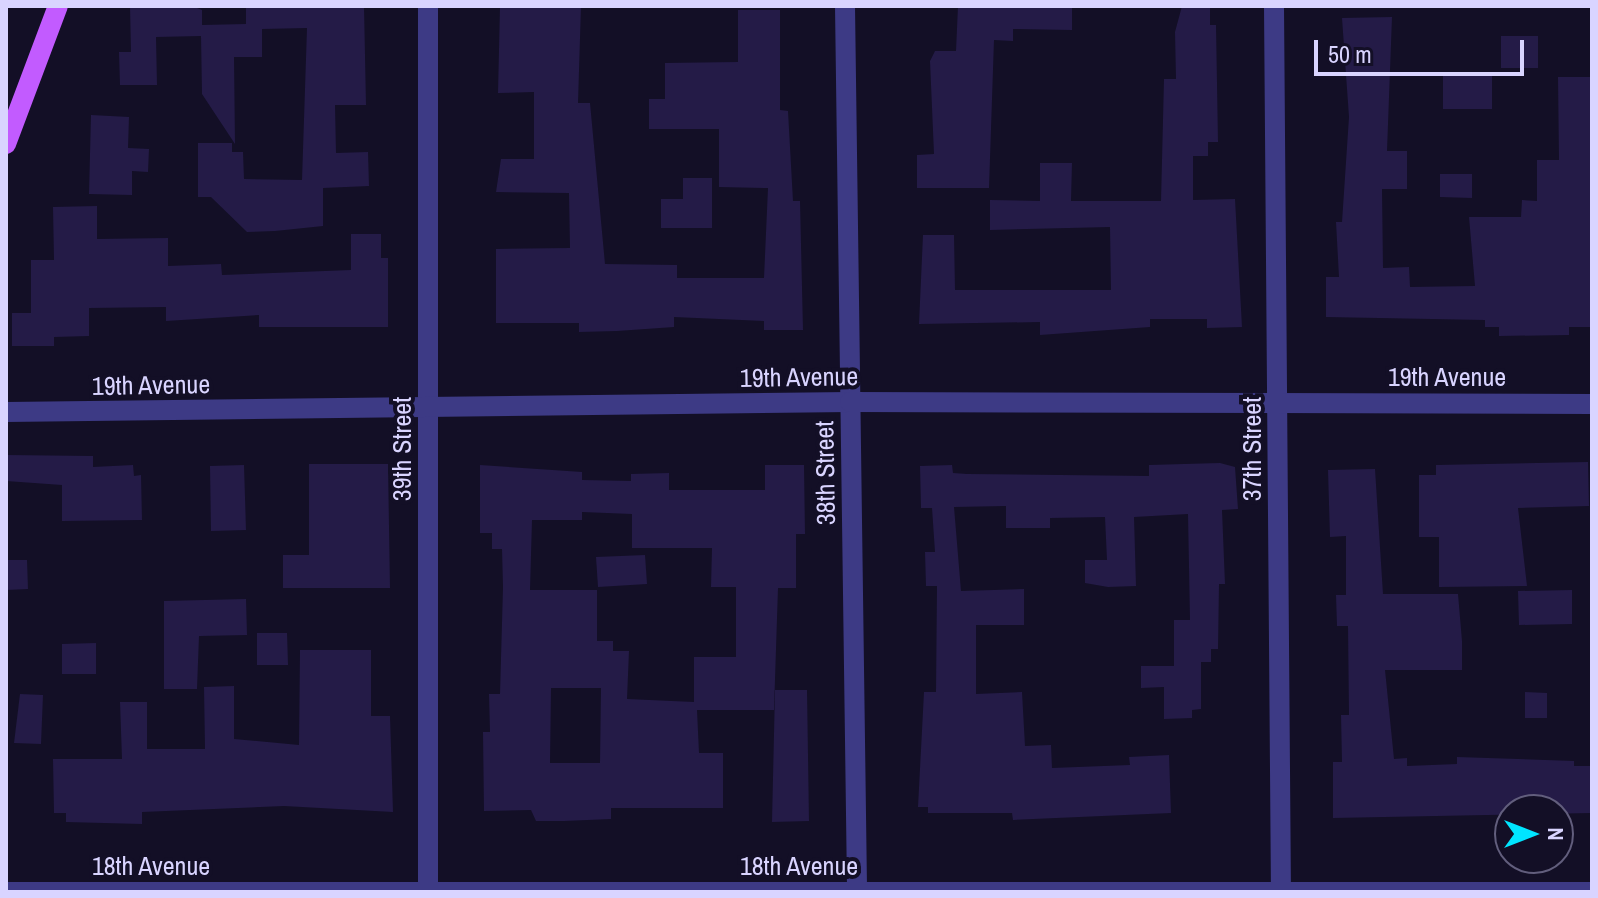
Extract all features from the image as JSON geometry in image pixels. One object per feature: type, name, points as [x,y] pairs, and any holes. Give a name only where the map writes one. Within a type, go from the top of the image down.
[{"type":"main road","points":[[6,144],[58,6]]},
{"type":"street","name":"39th Street","points":[[428,6],[428,892]]},
{"type":"street","name":"38th Street","points":[[845,6],[857,892]]},
{"type":"street","name":"37th Street","points":[[1274,6],[1281,892]]},
{"type":"street","name":"19th Avenue","points":[[6,412],[850,402],[1592,404]]},
{"type":"street","name":"18th Avenue","points":[[6,892],[1592,892]]},
{"type":"building","points":[[130,6],[192,6],[202,10],[202,25],[246,24],[246,6],[364,6],[366,105],[335,105],[336,153],[368,152],[369,186],[323,188],[323,226],[275,231],[247,232],[211,197],[198,197],[198,143],[232,143],[232,152],[243,152],[244,179],[302,180],[307,28],[262,29],[262,57],[234,57],[235,144],[202,94],[201,36],[156,37],[157,85],[120,85],[119,52],[131,52]]},
{"type":"building","points":[[500,6],[581,6],[578,103],[590,103],[605,264],[677,265],[677,278],[764,278],[768,188],[719,187],[719,129],[649,129],[649,99],[665,99],[665,63],[738,62],[738,10],[780,10],[780,110],[788,111],[793,201],[800,201],[803,330],[764,330],[764,321],[674,317],[674,327],[617,331],[579,332],[579,323],[496,323],[496,249],[570,248],[569,193],[496,192],[501,159],[534,159],[534,92],[498,93]]},
{"type":"building","points":[[958,6],[1072,6],[1072,30],[1013,29],[1013,41],[994,40],[989,188],[917,188],[917,155],[934,154],[930,61],[935,51],[956,51]]},
{"type":"building","points":[[1182,6],[1210,6],[1210,25],[1216,25],[1218,142],[1208,142],[1208,156],[1193,156],[1193,200],[1235,199],[1242,327],[1207,328],[1207,319],[1150,319],[1150,327],[1040,335],[1040,322],[919,324],[923,235],[954,235],[955,290],[1111,290],[1110,227],[990,230],[990,200],[1040,201],[1040,163],[1072,163],[1071,201],[1161,201],[1164,79],[1176,79],[1175,32]]},
{"type":"building","points":[[1392,17],[1387,151],[1407,151],[1407,189],[1382,189],[1383,268],[1409,267],[1410,287],[1475,286],[1469,217],[1521,217],[1522,200],[1537,201],[1537,160],[1559,160],[1558,77],[1592,77],[1592,327],[1569,327],[1569,335],[1499,336],[1499,327],[1485,327],[1485,320],[1326,317],[1326,277],[1339,277],[1336,222],[1342,222],[1349,117],[1342,18]]},
{"type":"building","points":[[1501,36],[1538,36],[1538,68],[1501,68]]},
{"type":"building","points":[[1443,73],[1492,73],[1492,109],[1443,109]]},
{"type":"building","points":[[91,115],[129,117],[128,148],[149,149],[148,172],[132,171],[132,195],[89,194]]},
{"type":"building","points":[[1440,174],[1472,174],[1472,198],[1440,197]]},
{"type":"building","points":[[683,178],[712,178],[712,228],[661,228],[661,199],[683,199]]},
{"type":"building","points":[[97,206],[97,239],[168,238],[168,266],[221,264],[222,275],[351,270],[351,234],[381,234],[381,258],[388,258],[388,327],[259,327],[259,315],[166,321],[166,307],[89,308],[89,336],[54,337],[54,346],[12,346],[12,313],[31,313],[31,260],[54,260],[53,207]]},
{"type":"building","points":[[6,455],[93,456],[93,467],[133,465],[134,476],[141,475],[142,520],[62,521],[62,485],[6,481]]},
{"type":"building","points":[[1588,462],[1589,506],[1518,508],[1527,586],[1439,587],[1439,537],[1419,537],[1419,475],[1436,475],[1436,465]]},
{"type":"building","points":[[1220,463],[1235,467],[1238,509],[1222,510],[1225,584],[1219,584],[1218,649],[1211,649],[1211,662],[1201,662],[1201,709],[1192,710],[1192,718],[1164,719],[1164,687],[1141,688],[1141,666],[1174,666],[1174,620],[1190,620],[1188,514],[1134,517],[1136,586],[1108,587],[1085,583],[1085,560],[1107,560],[1105,517],[1050,518],[1050,528],[1006,528],[1006,506],[954,507],[961,591],[1024,589],[1024,625],[976,625],[976,694],[1022,692],[1025,746],[1051,745],[1052,768],[1130,765],[1129,757],[1169,755],[1171,813],[1013,820],[1012,813],[928,813],[928,807],[918,807],[924,692],[936,692],[937,586],[926,586],[925,552],[935,552],[932,508],[921,508],[920,466],[952,465],[953,473],[967,474],[1149,476],[1149,465]]},
{"type":"building","points":[[309,464],[388,464],[390,588],[283,588],[283,555],[309,555]]},
{"type":"building","points":[[244,465],[246,530],[211,531],[210,466]]},
{"type":"building","points":[[480,465],[582,472],[582,480],[631,481],[631,474],[669,473],[669,490],[765,490],[765,465],[804,465],[805,534],[796,534],[796,588],[778,588],[774,710],[697,710],[699,753],[723,753],[723,808],[611,808],[611,819],[564,821],[536,821],[531,810],[484,811],[483,732],[490,732],[489,694],[500,694],[503,587],[502,549],[492,549],[492,533],[480,533]],"holes":[[[582,512],[632,514],[632,548],[712,548],[711,587],[736,587],[736,657],[694,657],[694,702],[627,699],[629,651],[613,651],[613,641],[597,641],[597,590],[530,590],[532,520],[582,520]],[[551,688],[601,688],[600,763],[550,763]]]},
{"type":"building","points":[[1375,469],[1383,594],[1458,594],[1462,670],[1385,670],[1394,759],[1407,758],[1407,766],[1457,764],[1457,757],[1574,761],[1574,766],[1592,766],[1592,813],[1574,813],[1574,794],[1494,794],[1494,815],[1333,818],[1333,762],[1342,762],[1341,715],[1349,715],[1348,626],[1337,626],[1336,595],[1346,595],[1346,536],[1330,537],[1328,470]]},
{"type":"building","points":[[645,555],[647,584],[598,587],[596,557]]},
{"type":"building","points":[[6,560],[27,560],[28,589],[6,590]]},
{"type":"building","points":[[1572,590],[1572,624],[1519,625],[1518,591]]},
{"type":"building","points":[[246,599],[247,635],[199,636],[197,689],[164,689],[164,601]]},
{"type":"building","points":[[257,633],[287,633],[288,665],[257,665]]},
{"type":"building","points":[[96,643],[96,674],[62,674],[62,644]]},
{"type":"building","points":[[300,650],[371,650],[371,716],[390,716],[393,812],[284,806],[142,812],[142,824],[66,822],[66,813],[54,813],[53,759],[122,759],[120,702],[147,702],[147,749],[205,749],[204,687],[234,686],[234,739],[299,745]]},
{"type":"building","points":[[775,690],[807,690],[809,821],[772,822]]},
{"type":"building","points":[[1525,692],[1547,693],[1547,718],[1525,718]]},
{"type":"building","points":[[20,694],[43,695],[41,744],[14,743]]}]
